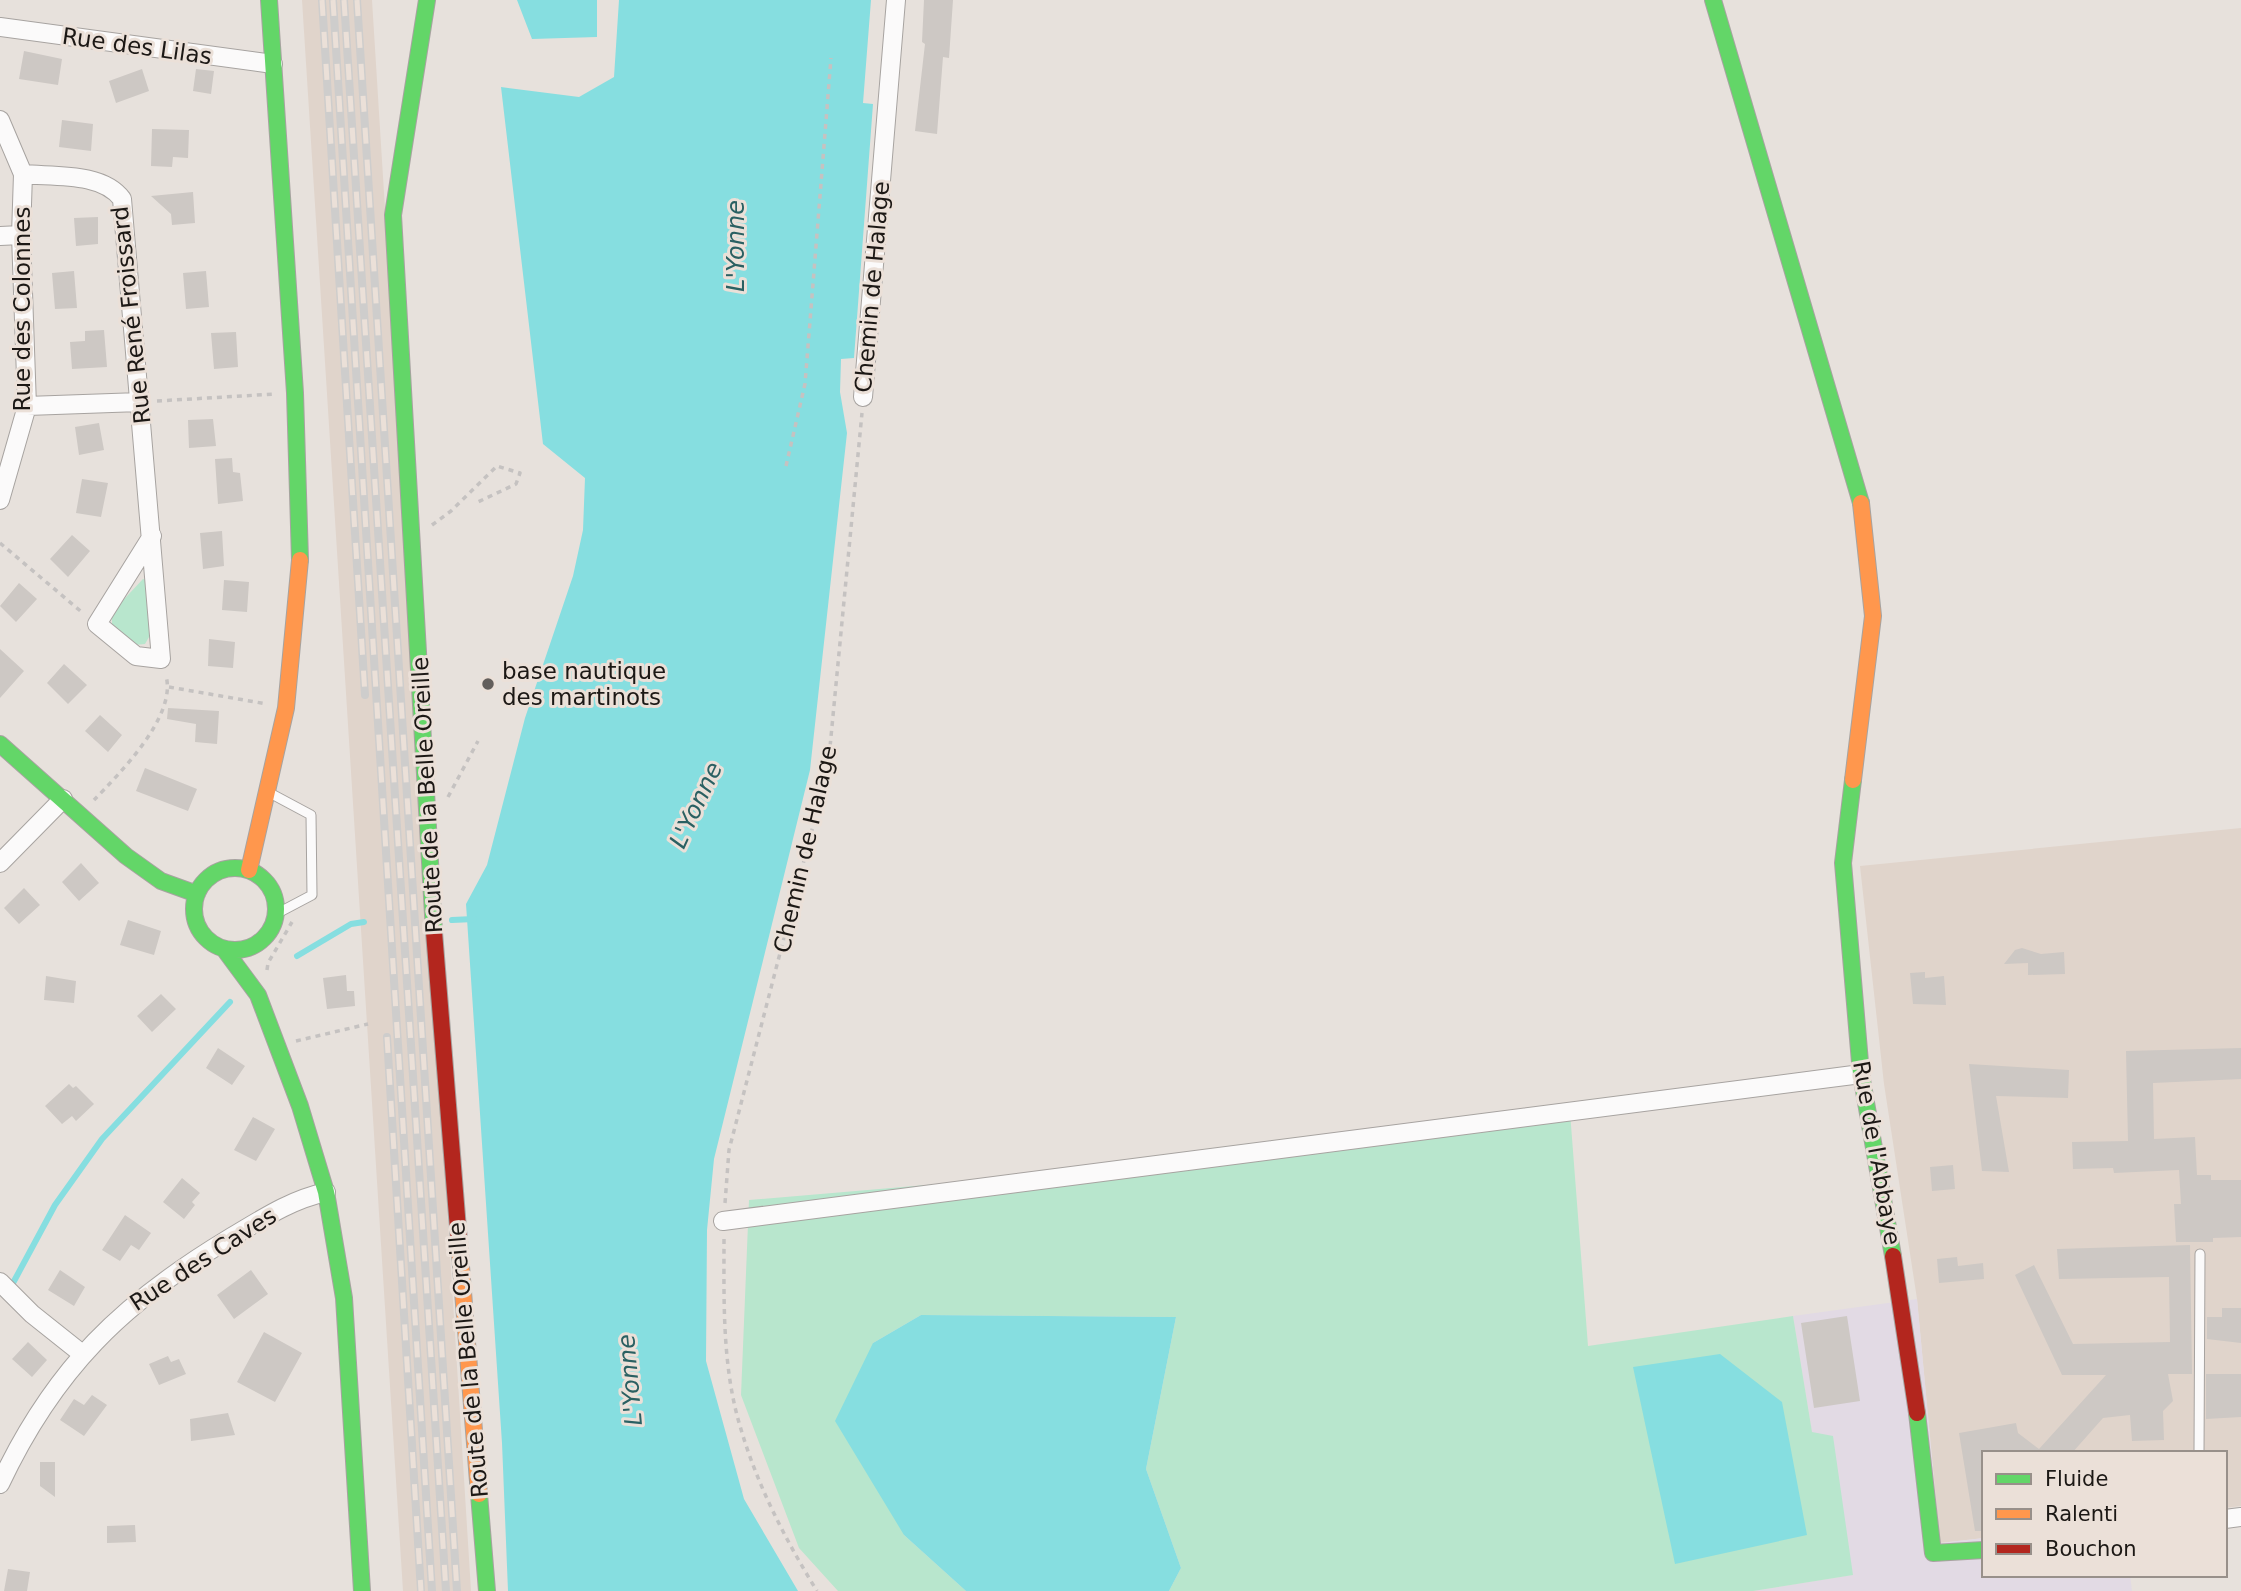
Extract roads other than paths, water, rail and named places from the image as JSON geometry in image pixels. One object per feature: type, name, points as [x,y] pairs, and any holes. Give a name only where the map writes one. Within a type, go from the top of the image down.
[{"type":"street","points":[[249,870],[286,708],[300,569],[295,393],[269,0]]},
{"type":"street","name":"Route de la Belle Oreille","points":[[427,0],[393,215],[433,920],[487,1591]]},
{"type":"street","name":"Chemin de Halage","points":[[863,397],[896,0]]},
{"type":"street","name":"Rue de l'Abbaye","points":[[1713,0],[1861,503],[1873,616],[1843,863],[1861,1074],[1910,1355],[1934,1553],[1982,1550]]},
{"type":"street","name":"Rue des Lilas","points":[[0,27],[273,64]]},
{"type":"street","name":"Rue des Colonnes","points":[[0,120],[23,174],[21,235],[27,406],[0,500]]},
{"type":"street","name":"Rue René Froissard","points":[[23,174],[102,182],[115,189],[122,199],[152,536],[161,659],[136,656],[97,624],[152,536]]},
{"type":"street","points":[[0,236],[21,235]]},
{"type":"street","points":[[27,406],[140,402]]},
{"type":"street","points":[[0,744],[127,856],[161,881],[197,894]]},
{"type":"street","points":[[0,863],[63,799]]},
{"type":"street","points":[[258,995],[258,963],[263,939],[276,914],[270,887],[249,870],[224,869],[212,874],[197,894],[195,921],[212,943],[224,949],[238,950],[263,939]]},
{"type":"street","points":[[224,949],[258,995],[308,1128],[326,1192],[344,1298],[362,1591]]},
{"type":"street","points":[[723,1221],[1861,1074]]},
{"type":"street","name":"Rue des Caves","points":[[0,1484],[22,1436],[81,1353],[125,1310],[195,1259],[291,1202],[326,1192]]},
{"type":"street","points":[[0,1282],[32,1314],[81,1353]]},
{"type":"lane","points":[[268,792],[311,815],[312,895],[276,914]]},
{"type":"lane","points":[[2199,1451],[2200,1254]]},
{"type":"water","points":[[517,0],[597,0],[597,37],[532,39]]},
{"type":"water","name":"L'Yonne","points":[[619,0],[871,0],[863,103],[873,104],[854,358],[841,359],[840,392],[847,433],[810,770],[714,1159],[707,1230],[706,1361],[744,1499],[798,1591],[508,1591],[502,1443],[466,904],[487,865],[525,718],[573,576],[583,530],[585,478],[543,444],[501,87],[579,97],[614,77]]},
{"type":"water","points":[[921,1315],[1176,1317],[1146,1469],[1181,1568],[1169,1591],[966,1591],[904,1535],[835,1421],[873,1343]]},
{"type":"water","points":[[1720,1354],[1782,1402],[1807,1535],[1675,1564],[1633,1367]]},
{"type":"waterway","points":[[452,920],[474,919]]},
{"type":"waterway","points":[[297,956],[351,924],[364,922]]},
{"type":"waterway","points":[[13,1283],[55,1205],[102,1139],[230,1002]]},
{"type":"railway","points":[[322,0],[365,695]]},
{"type":"railway","points":[[333,0],[432,1591]]},
{"type":"railway","points":[[344,0],[446,1591]]},
{"type":"railway","points":[[357,0],[457,1591]]},
{"type":"railway","points":[[387,1037],[421,1591]]},
{"type":"place","name":"base nautique des martinots","points":[[488,684]]}]
